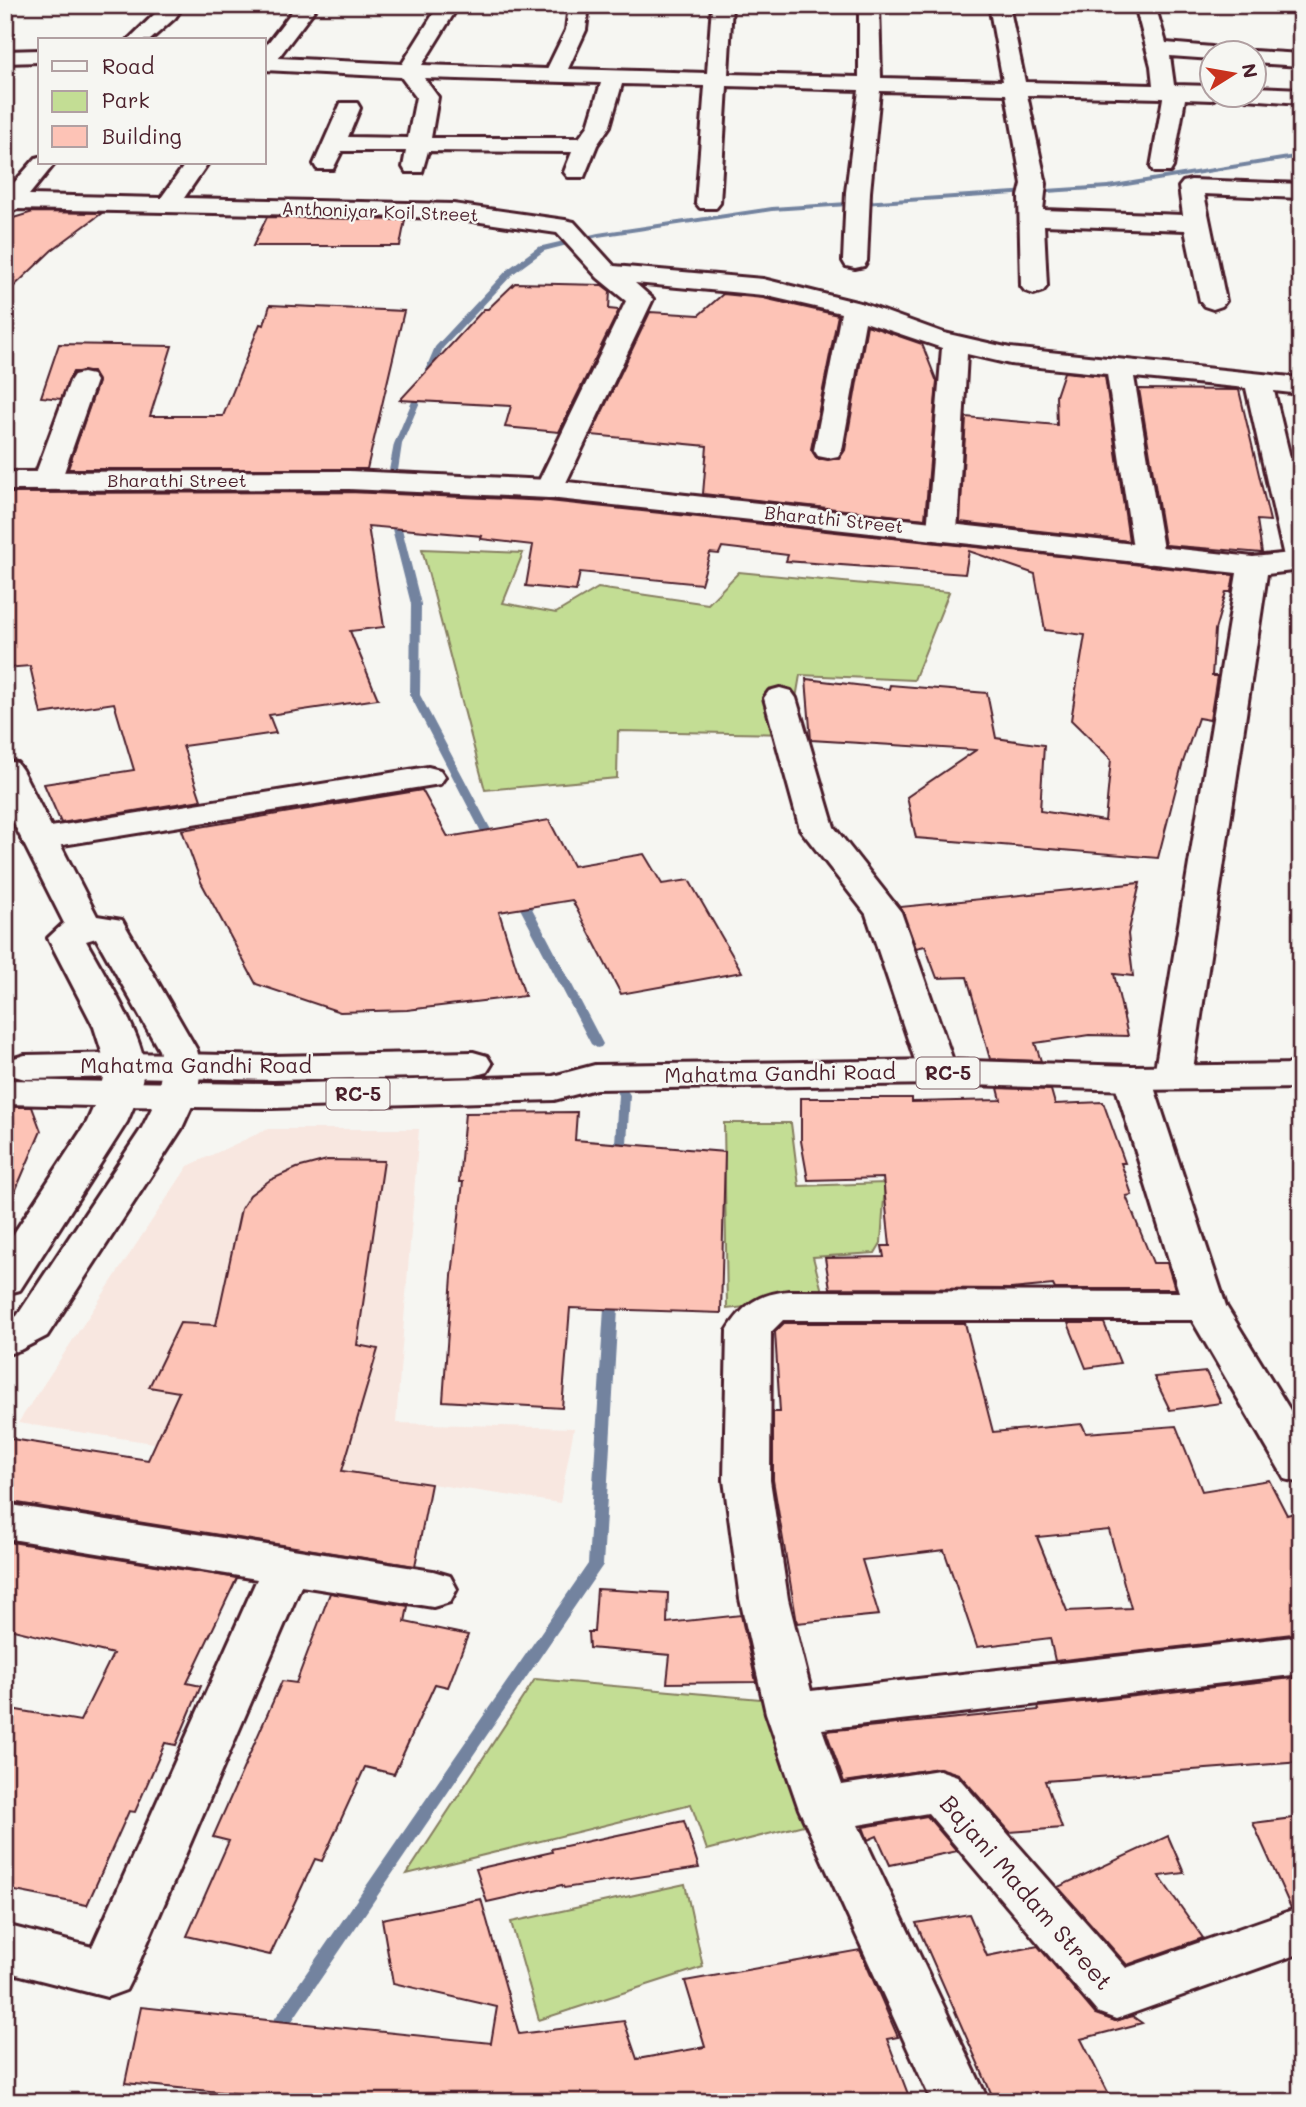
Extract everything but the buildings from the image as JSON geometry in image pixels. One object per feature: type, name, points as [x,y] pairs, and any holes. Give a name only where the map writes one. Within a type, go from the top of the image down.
[{"type":"street","points":[[140,38],[168,14],[174,5]]},
{"type":"street","points":[[266,61],[308,5]]},
{"type":"street","points":[[408,71],[449,5]]},
{"type":"street","points":[[554,76],[576,30],[579,5]]},
{"type":"street","points":[[708,203],[722,5]]},
{"type":"street","points":[[855,261],[857,201],[870,84],[869,5]]},
{"type":"street","points":[[999,5],[1016,87],[1032,199],[1034,286]]},
{"type":"street","points":[[1145,5],[1170,92],[1162,167]]},
{"type":"street","points":[[1156,49],[1198,52]]},
{"type":"street","points":[[5,57],[38,57]]},
{"type":"street","points":[[1268,58],[1301,60]]},
{"type":"street","points":[[266,64],[613,78],[1198,93]]},
{"type":"street","points":[[408,71],[427,97],[414,167]]},
{"type":"street","points":[[576,172],[586,145],[599,126],[613,78]]},
{"type":"street","points":[[1268,95],[1301,96]]},
{"type":"street","points":[[323,168],[349,108]]},
{"type":"street","points":[[334,144],[586,145]]},
{"type":"street","points":[[7,204],[43,164]]},
{"type":"street","points":[[168,205],[196,164]]},
{"type":"street","points":[[1213,301],[1191,187],[1301,191]]},
{"type":"street","points":[[1032,199],[1196,223]]},
{"type":"street","name":"Anthoniyar Koil Street","points":[[7,204],[453,211],[565,227],[607,273],[640,299],[549,489]]},
{"type":"street","points":[[607,273],[763,287],[855,309],[936,340],[1010,356],[1301,386]]},
{"type":"street","points":[[828,450],[855,309]]},
{"type":"street","points":[[942,532],[956,344]]},
{"type":"street","points":[[1119,368],[1149,555]]},
{"type":"street","points":[[47,481],[83,381]]},
{"type":"street","points":[[1258,382],[1300,561]]},
{"type":"street","name":"Bharathi Street","points":[[5,481],[349,480],[549,489],[1253,566],[1300,561]]},
{"type":"street","points":[[1173,1076],[1253,566]]},
{"type":"street","points":[[780,698],[817,829],[883,912],[938,1072]]},
{"type":"street","points":[[5,770],[84,926]]},
{"type":"street","points":[[38,839],[428,777]]},
{"type":"street","points":[[5,1280],[107,1122],[122,1079],[113,1027],[66,938],[84,926],[109,928],[178,1050],[180,1080],[162,1128],[32,1326],[5,1340]]},
{"type":"street","name":"Mahatma Gandhi Road","points":[[5,1067],[122,1079],[180,1080],[272,1096],[554,1088],[595,1077],[938,1072],[1132,1077],[1301,1076]]},
{"type":"street","points":[[1132,1077],[1206,1306],[1301,1467]]},
{"type":"street","name":"Mahatma Gandhi Road","points":[[5,1092],[122,1079]]},
{"type":"street","points":[[961,2102],[825,1809],[791,1713],[764,1599],[747,1480],[749,1331],[759,1313],[778,1306],[1206,1306]]},
{"type":"street","points":[[5,1521],[433,1589]]},
{"type":"street","points":[[5,1948],[107,1973],[286,1566]]},
{"type":"street","points":[[791,1713],[1301,1655]]},
{"type":"street","name":"Bajani Madam Street","points":[[825,1809],[939,1791],[1116,1995],[1301,1930]]},
{"type":"shaded area","points":[[268,1129],[419,1129],[396,1423],[574,1428],[560,1503],[18,1423],[188,1166]]},
{"type":"green space","points":[[422,549],[523,553],[503,603],[556,613],[598,588],[708,604],[739,572],[949,592],[914,680],[800,675],[790,734],[618,731],[617,778],[485,790]]},
{"type":"green space","points":[[724,1123],[791,1123],[799,1186],[885,1183],[881,1243],[875,1253],[813,1257],[824,1299],[727,1309]]},
{"type":"green space","points":[[535,1679],[773,1700],[815,1822],[707,1850],[691,1804],[407,1874]]},
{"type":"green space","points":[[685,1884],[703,1967],[539,2020],[511,1922]]},
{"type":"waterway","points":[[493,845],[415,695],[416,604],[389,497],[398,444],[439,347],[511,271],[541,249],[598,235],[772,209],[1108,187],[1301,156]]},
{"type":"waterway","points":[[519,895],[597,1044]]},
{"type":"waterway","points":[[620,1159],[624,1095],[621,1090]]},
{"type":"waterway","points":[[273,2035],[595,1565],[612,1292]]},
{"type":"waterway","points":[[249,2102],[250,2081]]}]
